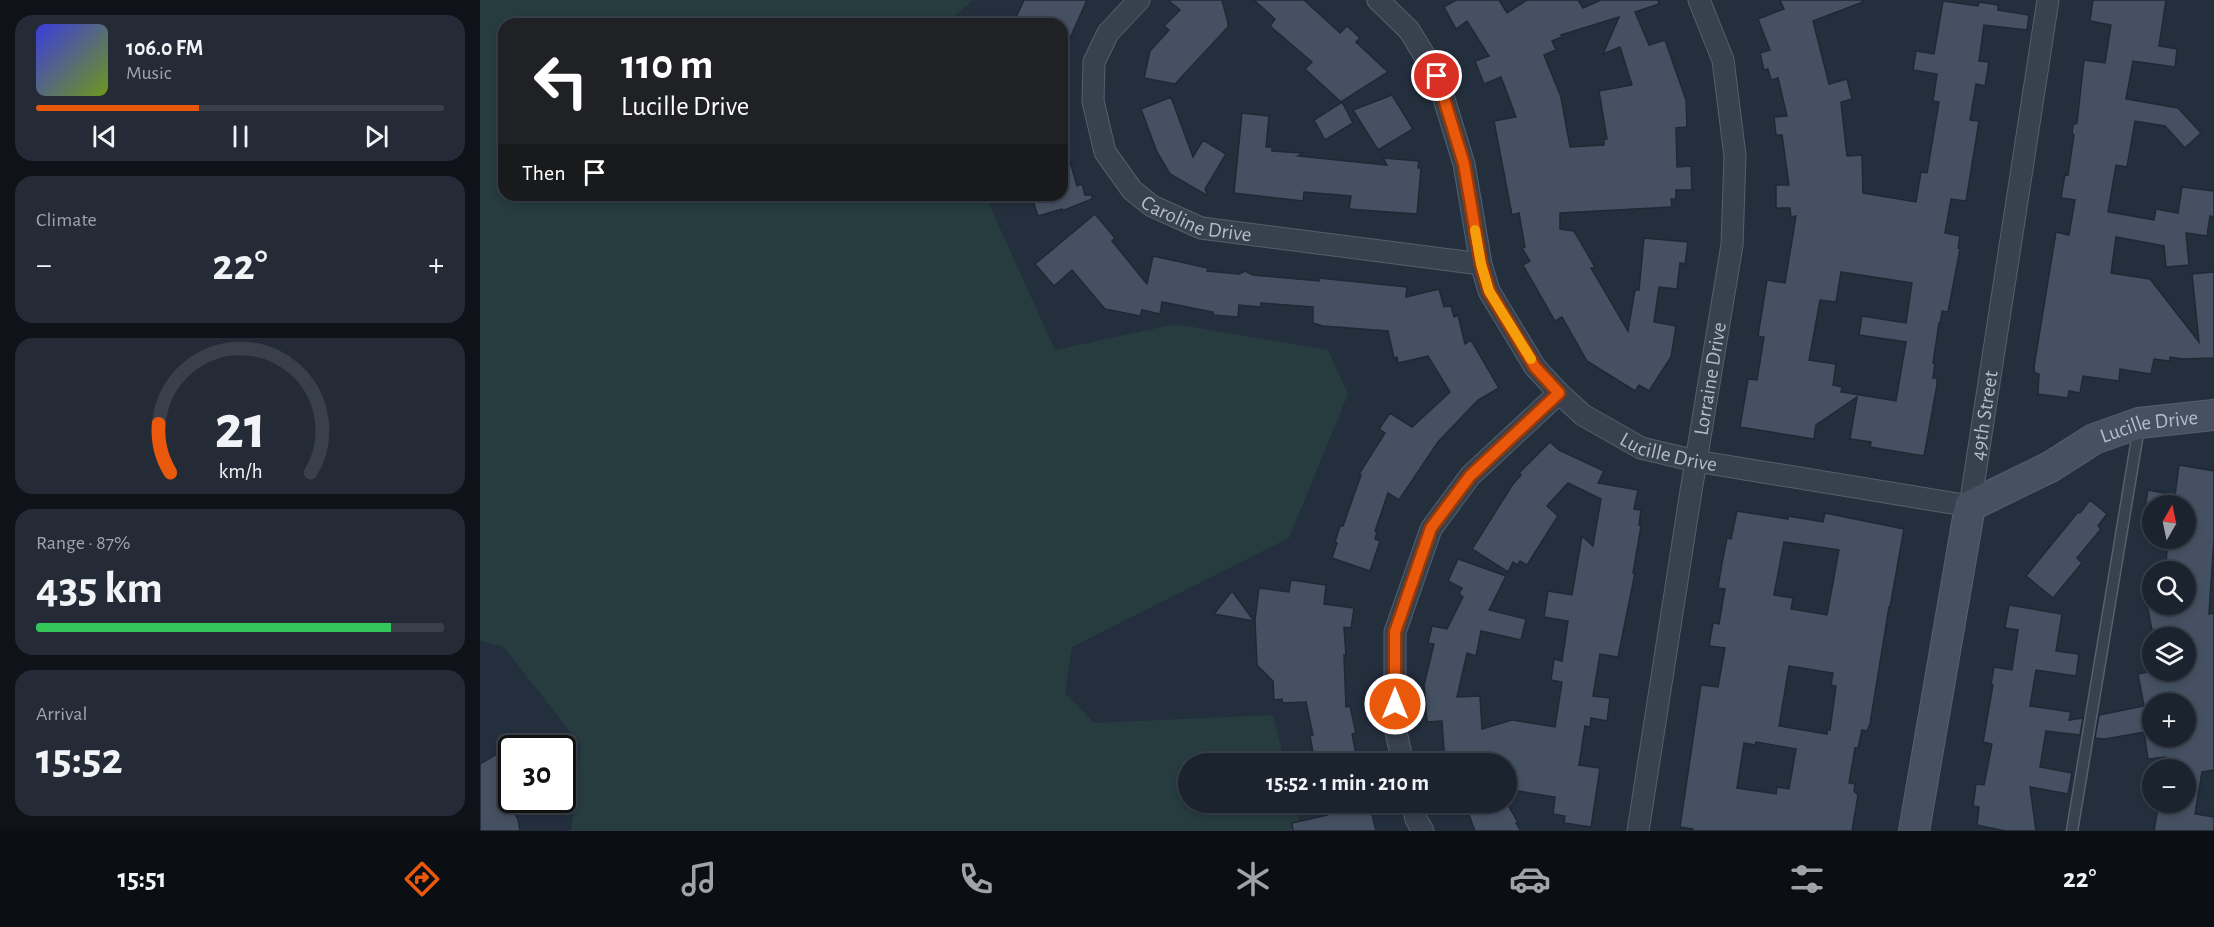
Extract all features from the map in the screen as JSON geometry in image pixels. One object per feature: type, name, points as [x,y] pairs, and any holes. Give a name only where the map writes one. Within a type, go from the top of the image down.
[{"type":"street","name":"Caroline Drive","points":[[1139,0],[1108,33],[1094,62],[1093,101],[1105,152],[1132,190],[1152,206],[1201,228],[1481,264]]},
{"type":"street","name":"Lucille Drive","points":[[1378,0],[1409,30],[1437,76],[1464,164],[1481,264],[1489,291],[1529,357],[1559,393],[1583,415],[1641,448],[1696,461],[1970,506],[2050,466],[2094,439],[2139,423],[2214,415]]},
{"type":"street","name":"Lorraine Drive","points":[[1638,831],[1732,245],[1735,156],[1723,60],[1699,0]]},
{"type":"street","name":"49th Street","points":[[1914,831],[1970,506],[2048,0]]},
{"type":"street","points":[[1401,753],[1395,728],[1395,632],[1431,528],[1470,476],[1559,393]]},
{"type":"street","points":[[1415,813],[1423,831]]},
{"type":"lane","points":[[2072,831],[2139,423]]},
{"type":"green space","points":[[480,0],[973,0],[952,18],[498,18],[498,201],[988,201],[1055,350],[1176,324],[1328,350],[1348,394],[1289,538],[1072,647],[1065,693],[1094,723],[1273,715],[1282,753],[1178,753],[1178,813],[1298,813],[1302,831],[571,831],[573,813],[576,813],[576,788],[581,746],[576,740],[576,735],[572,735],[504,647],[480,641]]},
{"type":"building","points":[[1024,0],[1087,0],[1068,43],[1068,18],[1016,18]]},
{"type":"building","points":[[1168,0],[1222,0],[1228,23],[1228,27],[1175,84],[1144,78],[1150,51],[1169,30],[1164,26],[1180,10]]},
{"type":"building","points":[[1254,0],[1304,0],[1340,33],[1347,26],[1360,38],[1356,42],[1388,72],[1341,102],[1305,69],[1312,62],[1270,26],[1275,19]]},
{"type":"building","points":[[1456,0],[1499,0],[1507,13],[1527,0],[1578,0],[1583,8],[1601,0],[1658,0],[1659,4],[1635,12],[1649,45],[1665,40],[1686,100],[1687,127],[1676,128],[1677,167],[1691,166],[1692,190],[1676,190],[1676,199],[1671,199],[1672,207],[1560,213],[1560,229],[1574,231],[1595,267],[1591,268],[1628,331],[1635,290],[1639,290],[1644,238],[1688,242],[1685,264],[1680,263],[1677,289],[1659,287],[1654,322],[1676,326],[1671,357],[1649,391],[1639,385],[1635,391],[1587,361],[1562,317],[1555,321],[1523,265],[1530,261],[1522,248],[1525,247],[1519,213],[1512,215],[1494,121],[1516,117],[1501,77],[1484,84],[1475,61],[1489,56],[1467,21],[1456,29],[1444,7]],"holes":[[[1619,17],[1603,54],[1620,47],[1632,85],[1599,91],[1607,139],[1604,139],[1604,145],[1570,147],[1561,97],[1544,55],[1556,50],[1552,41],[1562,37],[1561,35]]]},
{"type":"building","points":[[1780,0],[1863,0],[1863,2],[1813,21],[1829,84],[1847,79],[1852,99],[1841,102],[1847,156],[1862,155],[1863,193],[1916,202],[1921,172],[1927,173],[1939,102],[1933,101],[1937,74],[1913,70],[1916,51],[1934,54],[1943,1],[1978,6],[1979,2],[1998,5],[1998,10],[2029,15],[2027,30],[1984,25],[1979,61],[1989,62],[1985,86],[1976,84],[1970,120],[1979,121],[1966,201],[1951,199],[1945,233],[1960,236],[1958,248],[1960,249],[1948,312],[1942,311],[1939,323],[1933,363],[1935,363],[1933,378],[1937,378],[1937,385],[1924,456],[1870,447],[1871,442],[1850,439],[1857,397],[1816,425],[1814,439],[1740,427],[1748,379],[1757,380],[1764,337],[1758,336],[1767,280],[1785,283],[1796,216],[1791,217],[1790,208],[1776,208],[1776,185],[1789,185],[1782,135],[1776,135],[1774,117],[1787,116],[1778,78],[1771,80],[1768,69],[1764,70],[1760,53],[1770,50],[1758,19],[1784,9]],"holes":[[[1841,272],[1912,283],[1906,323],[1862,316],[1859,335],[1906,342],[1896,401],[1841,392],[1842,387],[1833,385],[1836,364],[1809,360],[1820,300],[1836,302]]]},
{"type":"building","points":[[2093,0],[2166,0],[2159,46],[2177,49],[2175,67],[2133,61],[2126,99],[2178,108],[2201,133],[2185,148],[2165,126],[2135,121],[2127,167],[2116,165],[2108,212],[2154,220],[2156,209],[2178,213],[2182,187],[2214,191],[2214,217],[2210,216],[2207,236],[2186,233],[2189,265],[2166,267],[2164,246],[2116,237],[2111,273],[2150,279],[2199,342],[2192,274],[2214,272],[2214,358],[2170,357],[2170,361],[2154,359],[2151,374],[2120,369],[2119,381],[2083,376],[2080,393],[2069,391],[2068,398],[2038,394],[2039,374],[2035,373],[2034,367],[2056,232],[2069,235],[2075,200],[2061,198],[2065,174],[2068,175],[2074,135],[2073,125],[2077,123],[2084,60],[2105,63],[2111,25],[2090,21]]},
{"type":"building","points":[[1392,95],[1413,129],[1378,150],[1353,110]]},
{"type":"building","points":[[1171,97],[1193,157],[1203,140],[1226,154],[1205,189],[1208,196],[1170,174],[1157,152],[1141,109]]},
{"type":"building","points":[[1342,102],[1353,123],[1325,140],[1314,120]]},
{"type":"building","points":[[1242,113],[1269,116],[1266,147],[1272,147],[1272,151],[1303,153],[1298,156],[1387,165],[1383,158],[1419,161],[1418,168],[1421,168],[1417,214],[1349,209],[1351,196],[1304,192],[1303,201],[1234,193]]},
{"type":"building","points":[[1068,154],[1077,186],[1082,184],[1085,195],[1092,195],[1092,199],[1062,211],[1062,209],[1038,216],[1033,201],[1068,201]]},
{"type":"building","points":[[1095,214],[1115,238],[1112,241],[1147,284],[1153,256],[1208,268],[1207,271],[1239,274],[1245,271],[1253,275],[1319,281],[1319,278],[1407,287],[1406,297],[1439,289],[1444,307],[1451,306],[1454,317],[1458,315],[1465,344],[1471,340],[1499,388],[1478,400],[1438,442],[1399,500],[1388,493],[1375,531],[1377,532],[1375,539],[1380,541],[1370,571],[1332,558],[1337,543],[1335,542],[1361,475],[1359,474],[1385,433],[1379,429],[1390,413],[1412,427],[1450,392],[1428,356],[1398,363],[1397,357],[1394,358],[1388,331],[1323,326],[1313,323],[1313,307],[1261,303],[1261,307],[1239,305],[1238,317],[1213,315],[1213,312],[1162,302],[1160,314],[1142,310],[1140,316],[1105,309],[1072,270],[1054,286],[1035,264]]},
{"type":"building","points":[[1550,442],[1559,450],[1604,471],[1598,483],[1638,490],[1634,509],[1641,510],[1639,525],[1641,526],[1633,573],[1635,573],[1618,657],[1600,654],[1593,696],[1610,698],[1607,721],[1591,718],[1590,727],[1585,726],[1579,765],[1600,768],[1591,827],[1564,823],[1565,816],[1553,814],[1555,797],[1517,791],[1517,753],[1444,753],[1442,721],[1427,722],[1424,685],[1434,644],[1428,643],[1432,626],[1447,629],[1463,597],[1459,594],[1462,588],[1448,581],[1458,559],[1506,576],[1489,610],[1526,619],[1521,640],[1481,631],[1476,656],[1467,653],[1457,697],[1480,696],[1482,729],[1512,720],[1555,727],[1562,682],[1551,680],[1554,659],[1562,661],[1568,621],[1544,617],[1548,591],[1572,595],[1582,536],[1593,546],[1601,499],[1568,483],[1547,506],[1558,516],[1527,565],[1520,561],[1518,565],[1513,562],[1508,572],[1472,549],[1521,475],[1519,473]]},
{"type":"building","points":[[2179,465],[2214,471],[2214,538],[2209,614],[2214,613],[2214,770],[2202,772],[2196,808],[2196,759],[2166,759],[2166,757],[2148,759],[2146,747],[2196,747],[2196,693],[2142,693],[2142,695],[2138,674],[2142,673],[2142,681],[2196,681],[2196,627],[2151,627],[2149,615],[2196,615],[2196,561],[2166,561],[2167,549],[2196,549],[2196,495],[2175,495]]},
{"type":"building","points":[[2148,490],[2175,495],[2147,495]]},
{"type":"building","points":[[2090,500],[2107,514],[2098,526],[2101,529],[2077,558],[2082,563],[2053,598],[2026,576]]},
{"type":"building","points":[[1737,511],[1823,522],[1825,513],[1904,529],[1870,724],[1867,731],[1862,730],[1858,748],[1855,748],[1849,783],[1855,784],[1854,791],[1858,795],[1852,831],[1692,831],[1693,829],[1680,827],[1701,685],[1718,687],[1725,648],[1709,646],[1713,623],[1719,624],[1725,589],[1718,588],[1727,538],[1731,539]],"holes":[[[1784,542],[1839,550],[1827,615],[1791,609],[1793,598],[1774,595]],[[1789,666],[1833,673],[1831,685],[1836,686],[1830,730],[1827,730],[1827,734],[1779,726]],[[1756,742],[1796,749],[1789,789],[1777,787],[1776,794],[1737,788],[1744,743],[1755,745]]]},
{"type":"building","points":[[1291,580],[1326,585],[1324,604],[1354,608],[1351,628],[1344,627],[1346,656],[1344,655],[1346,707],[1350,706],[1356,733],[1352,734],[1356,753],[1313,753],[1310,736],[1313,735],[1306,702],[1283,703],[1282,699],[1274,700],[1273,681],[1257,665],[1255,620],[1259,588],[1289,592]]},
{"type":"building","points":[[1232,591],[1254,621],[1214,614]]},
{"type":"building","points":[[2009,605],[2062,614],[2056,651],[2079,654],[2076,676],[2036,670],[2030,706],[2071,712],[2069,720],[2083,718],[2080,735],[2046,731],[2040,767],[2072,773],[2068,794],[2030,787],[2036,831],[2005,831],[1977,825],[1979,807],[1973,806],[1976,784],[1984,785],[1992,744],[1983,742],[1994,667],[2012,670],[2018,630],[2005,628]]},
{"type":"building","points":[[2142,706],[2142,732],[2105,739],[2095,738],[2099,715]]},
{"type":"building","points":[[498,753],[498,813],[514,813],[520,831],[480,831],[480,764]]},
{"type":"building","points":[[1328,813],[1372,813],[1376,831],[1293,831],[1292,823],[1328,815]]},
{"type":"building","points":[[1468,813],[1513,813],[1521,831],[1475,831]]},
{"type":"building","points":[[2157,813],[2195,813],[2214,817],[2214,831],[2154,831]]},
{"type":"slow traffic","points":[[1475,230],[1489,291],[1531,359]]},
{"type":"route","points":[[1395,704],[1395,632],[1431,528],[1470,476],[1559,393],[1535,367],[1489,291],[1481,264],[1464,164],[1437,76]]}]
